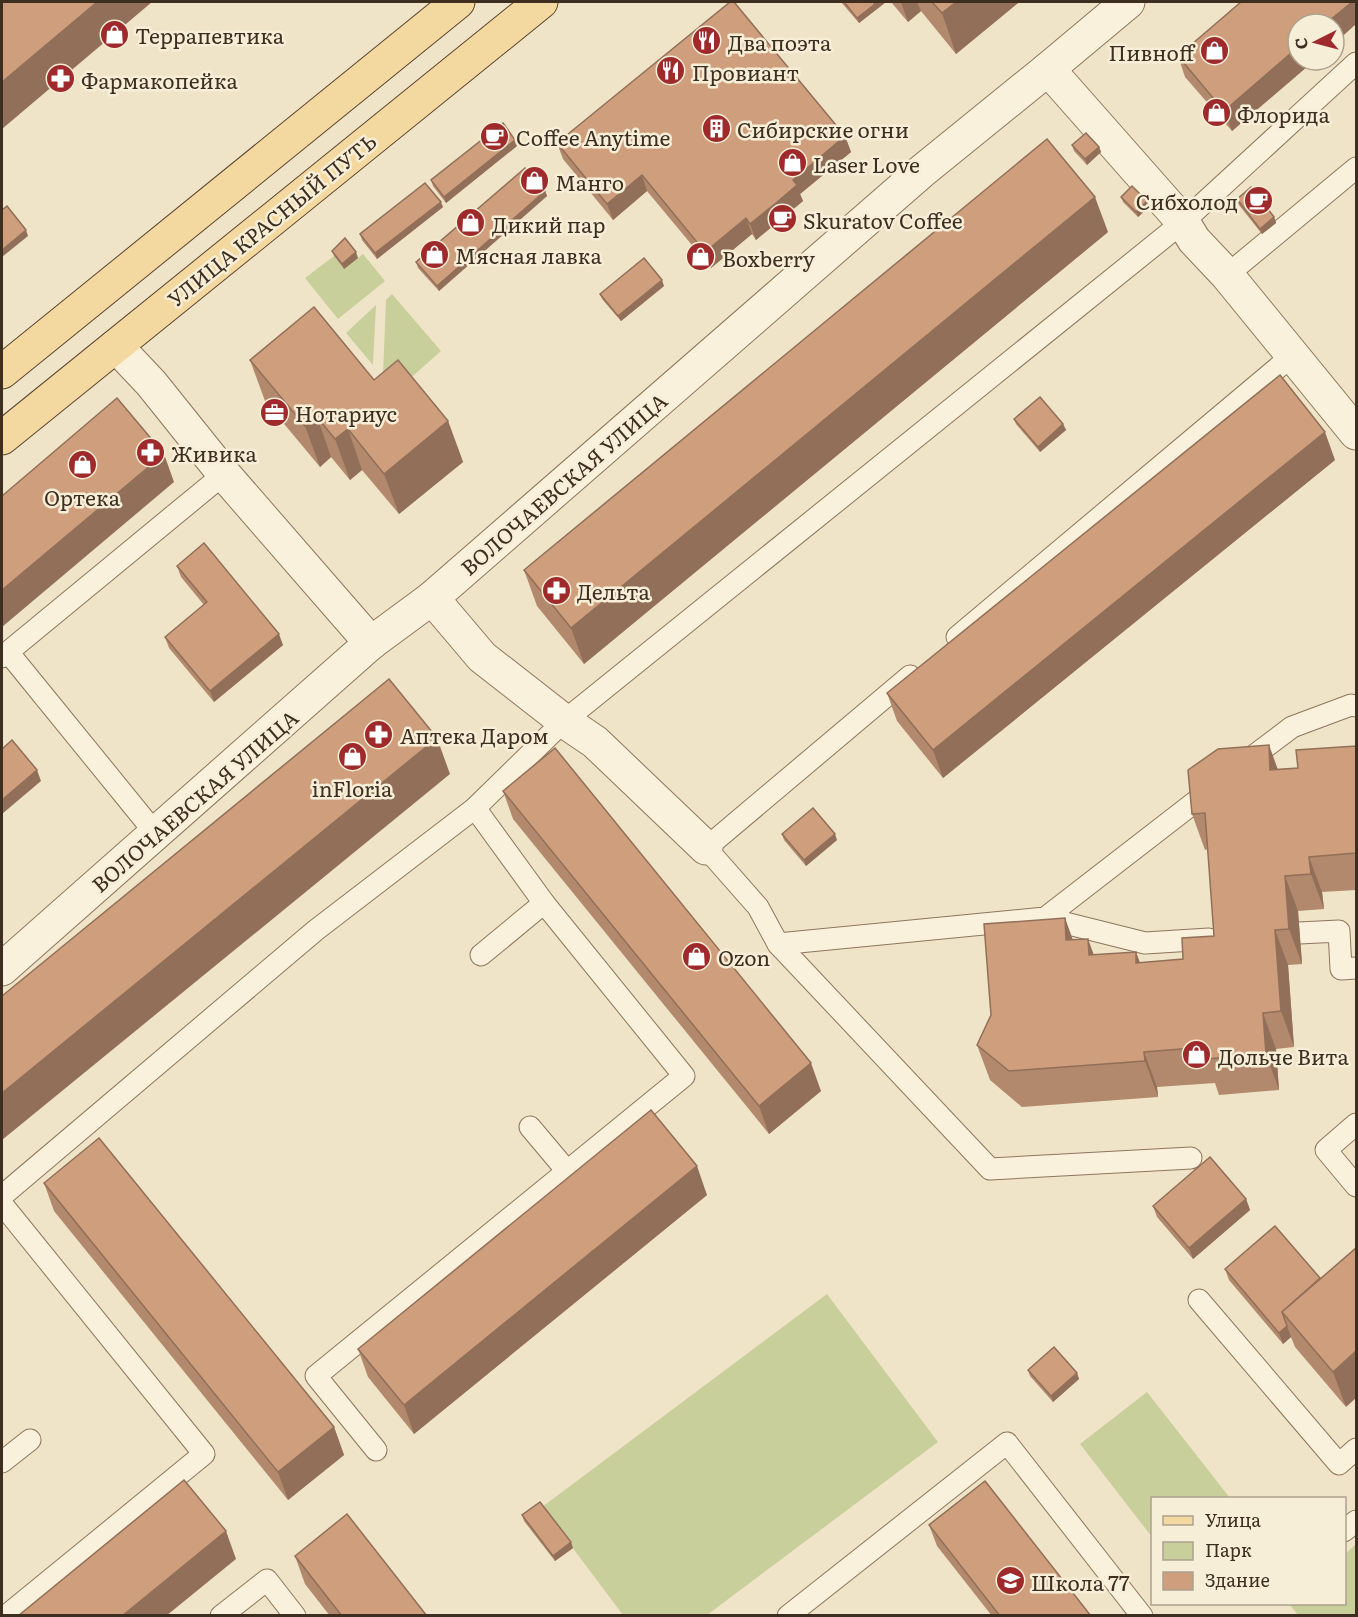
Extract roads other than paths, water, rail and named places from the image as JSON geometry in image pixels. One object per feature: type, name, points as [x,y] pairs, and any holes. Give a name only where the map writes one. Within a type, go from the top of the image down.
[{"type":"main road","points":[[2,372],[458,2]]},
{"type":"main road","name":"УЛИЦА КРАСНЫЙ ПУТЬ","points":[[2,438],[183,289],[541,2]]},
{"type":"main road","points":[[77,311],[116,346]]},
{"type":"street","name":"ВОЛОЧАЕВСКАЯ УЛИЦА","points":[[2,969],[371,643],[432,598],[921,172],[1128,2]]},
{"type":"street","points":[[1048,69],[1183,222],[1194,240],[1227,275],[1356,433]]},
{"type":"street","points":[[116,346],[151,383],[224,474],[371,643]]},
{"type":"street","points":[[432,598],[482,657],[595,742],[705,848]]},
{"type":"lane","points":[[2,1196],[316,930],[475,808],[564,720],[1183,222],[1356,63]]},
{"type":"lane","points":[[1227,275],[1356,168]]},
{"type":"lane","points":[[944,648],[1293,355]]},
{"type":"lane","points":[[156,834],[5,654],[224,474]]},
{"type":"lane","points":[[926,663],[705,848],[758,907],[778,945],[990,1169],[1191,1158]]},
{"type":"lane","points":[[1045,918],[1292,726],[1351,705],[1356,706]]},
{"type":"lane","points":[[376,1450],[316,1376],[684,1076],[544,903],[475,808]]},
{"type":"lane","points":[[481,955],[544,903]]},
{"type":"lane","points":[[778,945],[1045,918],[1145,943],[1225,938]]},
{"type":"lane","points":[[1299,933],[1339,931],[1341,969],[1356,968]]},
{"type":"lane","points":[[1356,1124],[1326,1150],[1356,1186]]},
{"type":"lane","points":[[530,1126],[567,1171]]},
{"type":"lane","points":[[2,1204],[204,1454],[6,1616]]},
{"type":"lane","points":[[1199,1300],[1339,1464],[1356,1449]]},
{"type":"lane","points":[[2,1462],[30,1440]]},
{"type":"lane","points":[[788,1616],[1007,1443],[1142,1616]]},
{"type":"lane","points":[[221,1616],[267,1580],[295,1616]]},
{"type":"place","name":"Террапевтика","points":[[114,34]]},
{"type":"place","name":"Два поэта","points":[[707,41]]},
{"type":"place","name":"Пивнoff","points":[[1215,51]]},
{"type":"place","name":"Провиант","points":[[671,71]]},
{"type":"place","name":"Фармакопейка","points":[[60,79]]},
{"type":"place","name":"Флорида","points":[[1216,113]]},
{"type":"place","name":"Сибирские огни","points":[[716,128]]},
{"type":"place","name":"Coffee Anytime","points":[[495,136]]},
{"type":"place","name":"Laser Love","points":[[792,163]]},
{"type":"place","name":"Манго","points":[[534,181]]},
{"type":"place","name":"Сибхолод","points":[[1259,200]]},
{"type":"place","name":"Skuratov Coffee","points":[[782,219]]},
{"type":"place","name":"Дикий пар","points":[[471,223]]},
{"type":"place","name":"Мясная лавка","points":[[434,254]]},
{"type":"place","name":"Boxberry","points":[[701,257]]},
{"type":"place","name":"Нотариус","points":[[274,412]]},
{"type":"place","name":"Живика","points":[[150,452]]},
{"type":"place","name":"Ортека","points":[[82,465]]},
{"type":"place","name":"Дельта","points":[[556,590]]},
{"type":"place","name":"Аптека Даром","points":[[379,734]]},
{"type":"place","name":"inFloria","points":[[352,756]]},
{"type":"place","name":"Ozon","points":[[697,956]]},
{"type":"place","name":"Дольче Вита","points":[[1197,1055]]},
{"type":"place","name":"Школа 77","points":[[1010,1581]]}]
